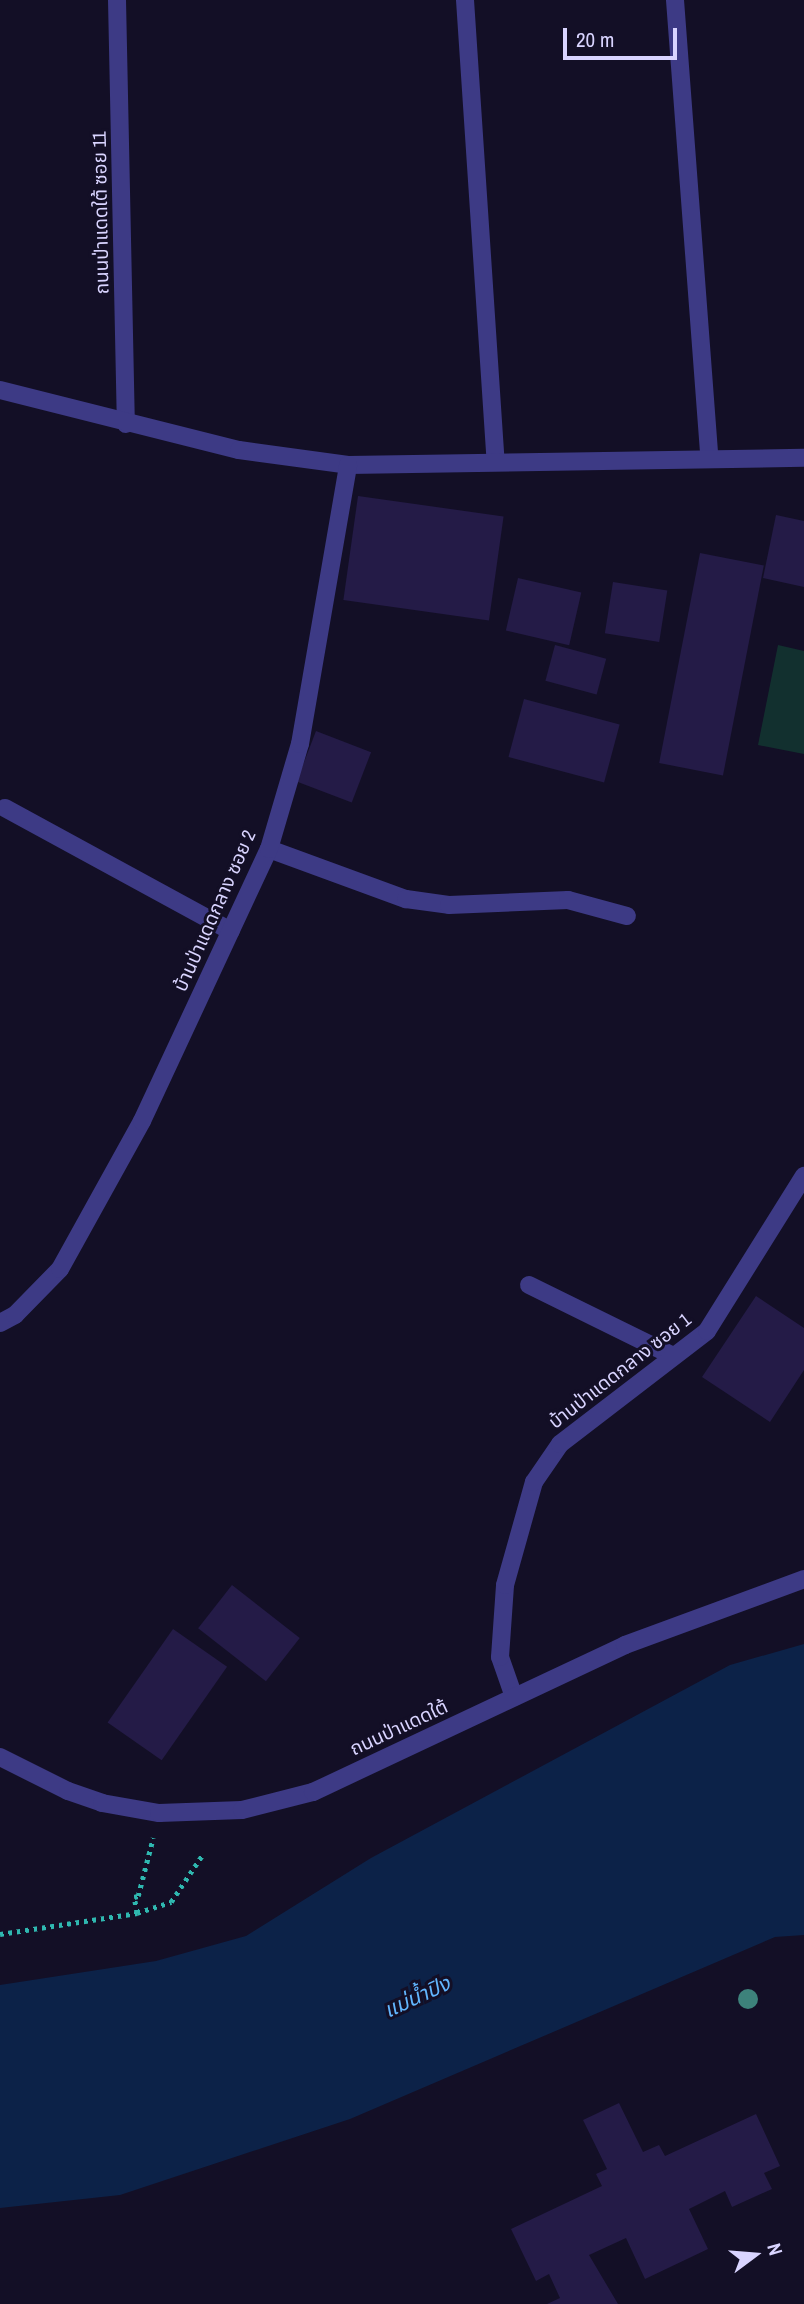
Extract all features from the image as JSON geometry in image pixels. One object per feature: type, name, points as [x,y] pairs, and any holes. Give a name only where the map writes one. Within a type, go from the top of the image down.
[{"type":"street","name":"ถนนป่าแดดใต้ ซอย 11","points":[[117,0],[126,424]]},
{"type":"street","points":[[465,0],[496,461]]},
{"type":"street","points":[[675,0],[709,456]]},
{"type":"street","points":[[0,390],[126,424],[239,450],[348,465],[709,456],[804,458]]},
{"type":"street","name":"บ้านป่าแดดกลาง ซอย 2","points":[[0,1323],[15,1315],[60,1269],[142,1121],[269,849],[300,744],[348,465]]},
{"type":"street","points":[[5,808],[230,931]]},
{"type":"street","points":[[269,849],[406,899],[449,905],[568,900],[627,916]]},
{"type":"street","name":"บ้านป่าแดดกลาง ซอย 1","points":[[514,1697],[500,1657],[505,1584],[534,1482],[560,1444],[706,1331],[804,1175]]},
{"type":"street","points":[[529,1285],[673,1356]]},
{"type":"street","name":"ถนนป่าแดดใต้","points":[[0,1757],[68,1791],[159,1813],[242,1810],[313,1792],[637,1640],[804,1579]]},
{"type":"path","points":[[137,1913],[134,1897],[138,1896],[159,1813]]},
{"type":"path","points":[[0,1934],[137,1913],[171,1902],[203,1854]]},
{"type":"green space","points":[[778,645],[804,651],[804,754],[758,745]]},
{"type":"water","name":"แม่น้ำปิง","points":[[804,1644],[804,1935],[775,1937],[350,2119],[120,2195],[0,2208],[0,1985],[156,1961],[246,1936],[371,1858],[730,1665]]},
{"type":"building","points":[[358,496],[504,516],[489,620],[343,600]]},
{"type":"building","points":[[776,515],[804,521],[804,587],[763,578]]},
{"type":"building","points":[[700,553],[764,565],[723,775],[659,763]]},
{"type":"building","points":[[518,578],[581,593],[569,645],[506,631]]},
{"type":"building","points":[[613,582],[667,591],[659,642],[605,633]]},
{"type":"building","points":[[555,645],[606,659],[597,694],[545,681]]},
{"type":"building","points":[[524,699],[620,725],[604,783],[508,757]]},
{"type":"building","points":[[316,731],[371,752],[352,803],[297,781]]},
{"type":"building","points":[[756,1296],[804,1328],[804,1370],[770,1422],[702,1377]]},
{"type":"building","points":[[232,1585],[300,1638],[266,1681],[198,1628]]},
{"type":"building","points":[[173,1629],[227,1667],[162,1760],[108,1722]]},
{"type":"building","points":[[619,2103],[643,2152],[659,2145],[665,2156],[756,2114],[780,2166],[764,2173],[772,2189],[732,2207],[725,2191],[689,2209],[708,2249],[645,2279],[626,2238],[589,2255],[618,2304],[547,2304],[560,2298],[549,2274],[536,2281],[511,2229],[602,2186],[596,2174],[607,2169],[583,2120]]}]
